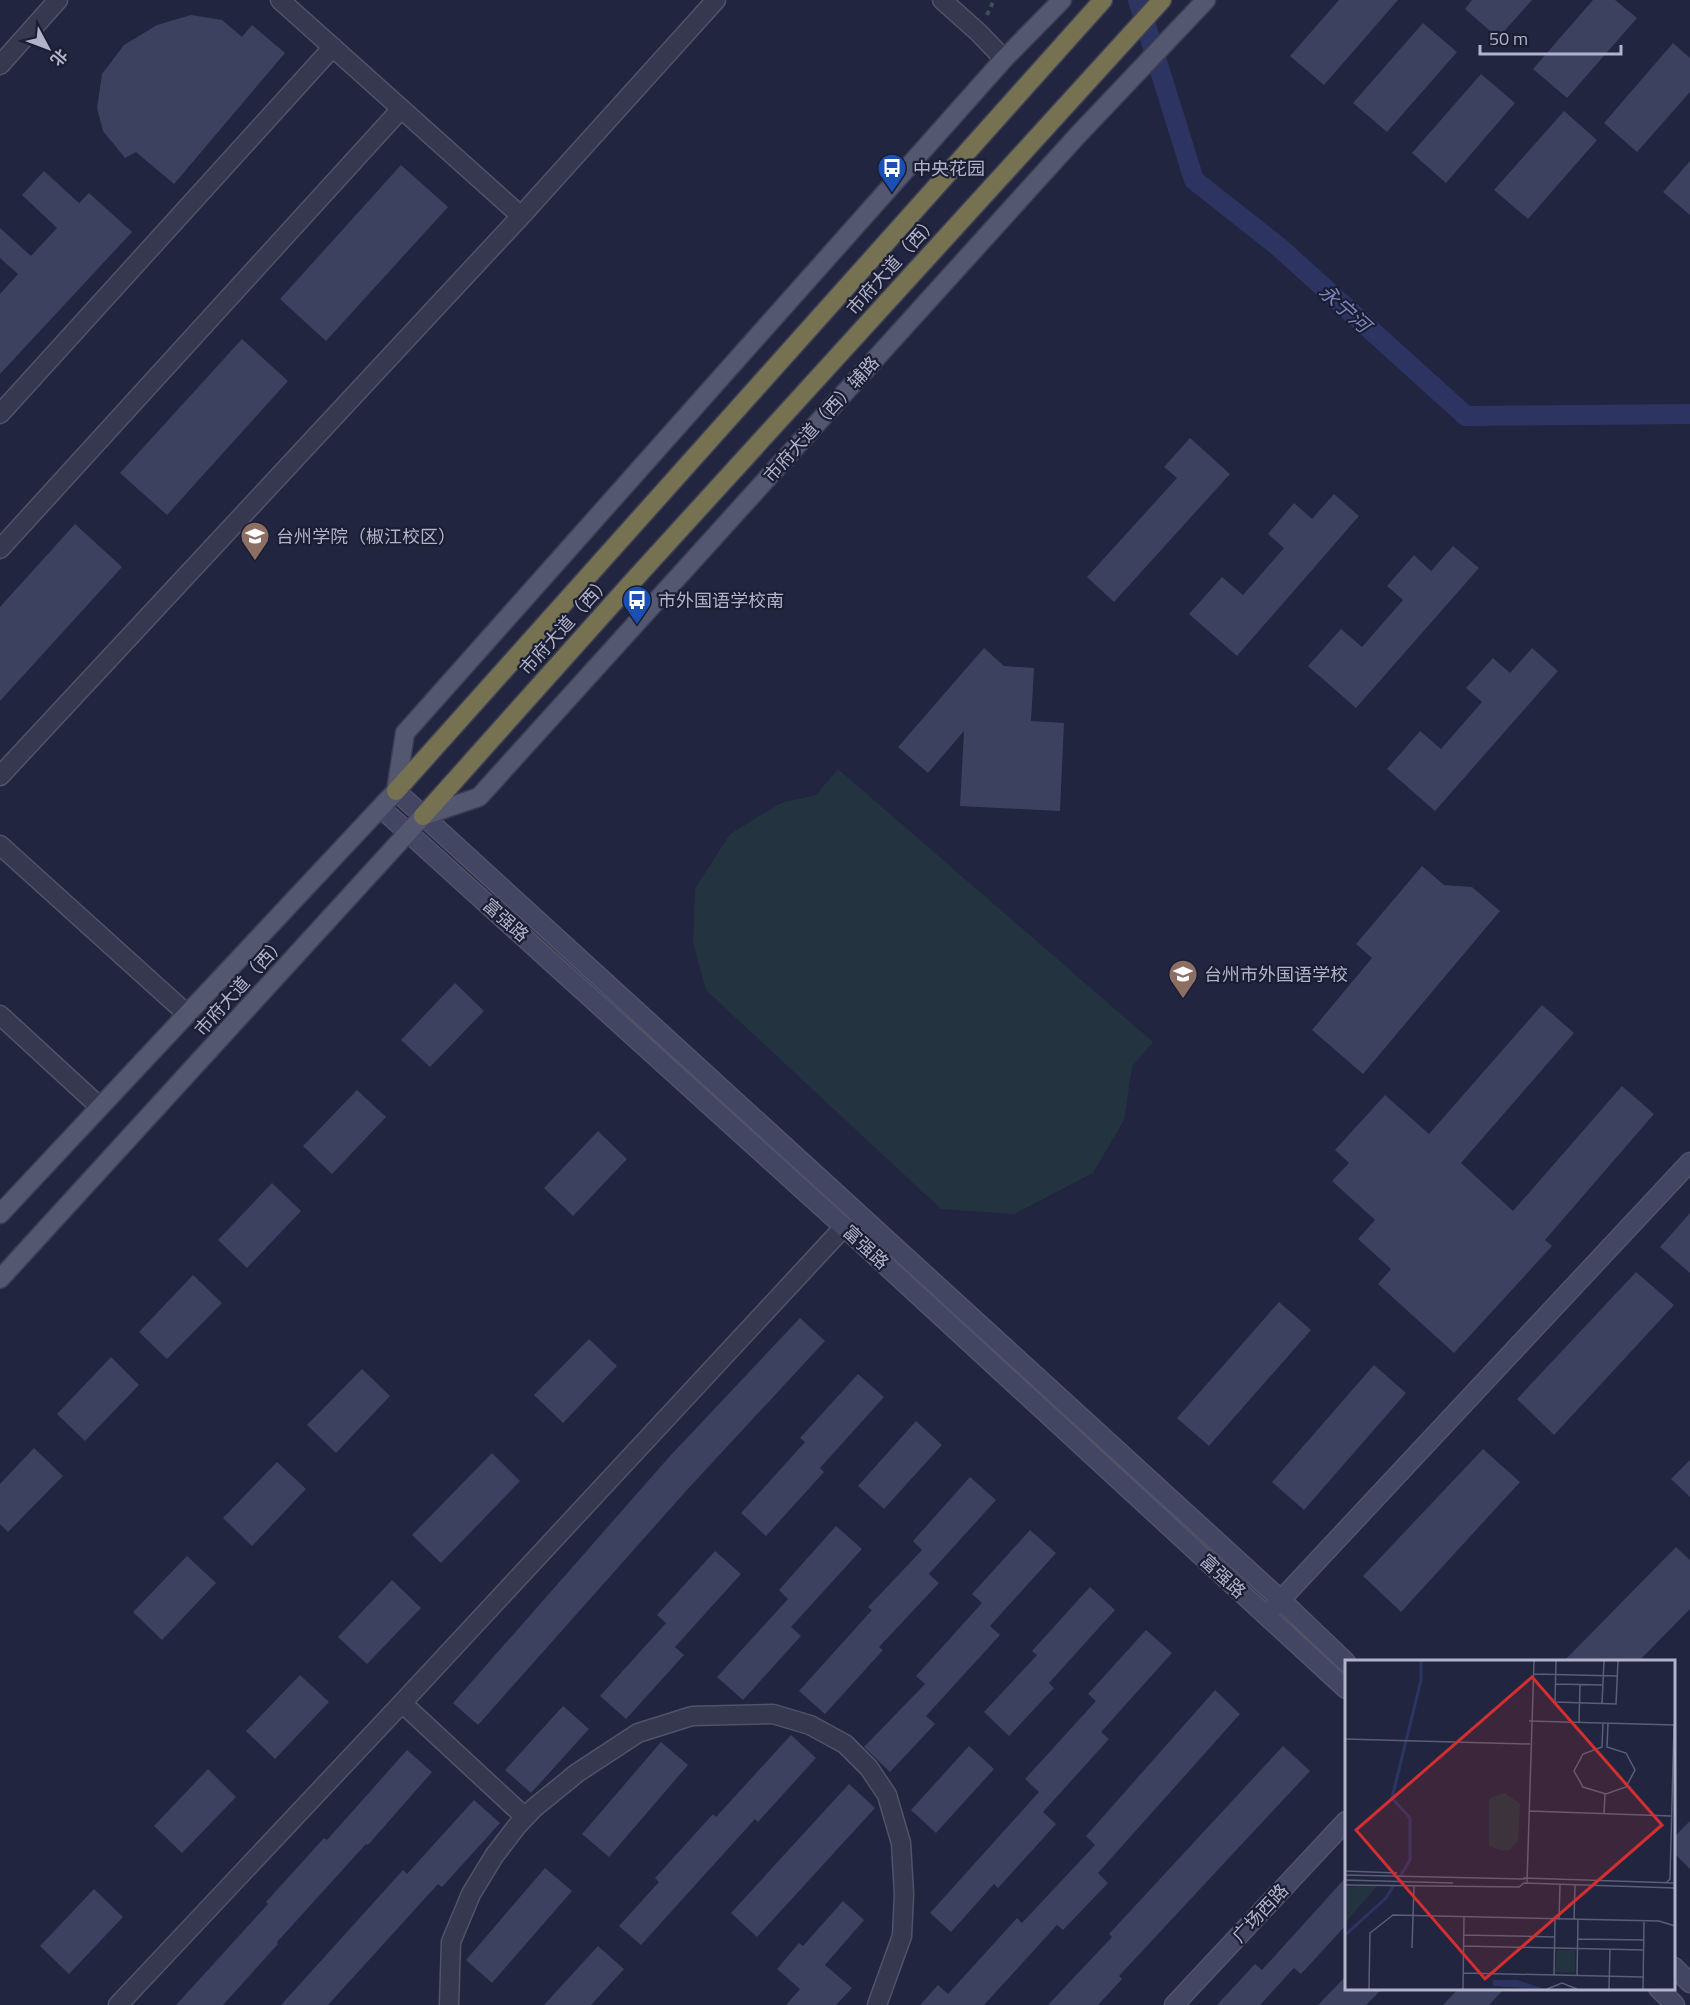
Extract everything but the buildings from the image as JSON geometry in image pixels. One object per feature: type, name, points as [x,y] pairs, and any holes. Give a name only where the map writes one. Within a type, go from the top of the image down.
[{"type":"highway","name":"市府大道（西）","points":[[396,791],[1103,0]]},
{"type":"highway","name":"市府大道（西）","points":[[423,816],[632,582],[1162,0]]},
{"type":"main road","points":[[396,791],[405,733],[1004,59],[1062,0]]},
{"type":"main road","name":"市府大道（西）辅路","points":[[423,816],[479,797],[1077,136],[1206,0]]},
{"type":"main road","name":"市府大道（西）","points":[[0,1214],[396,791]]},
{"type":"main road","name":"富强路","points":[[396,791],[1345,1660]]},
{"type":"main road","name":"富强路","points":[[381,808],[844,1227],[1345,1687]]},
{"type":"main road","name":"市府大道（西）","points":[[0,1279],[423,816]]},
{"type":"main road","points":[[1266,1615],[1690,1162]]},
{"type":"main road","name":"广场西路","points":[[1174,2005],[1345,1823]]},
{"type":"main road","points":[[1675,1968],[1690,1983]]},
{"type":"main road","points":[[1659,1990],[1675,2005]]},
{"type":"street","points":[[0,64],[58,0]]},
{"type":"street","points":[[280,0],[521,216]]},
{"type":"street","points":[[0,776],[521,216],[716,0]]},
{"type":"street","points":[[942,0],[1004,59]]},
{"type":"street","points":[[0,414],[333,48]]},
{"type":"street","points":[[0,549],[401,109]]},
{"type":"street","points":[[0,845],[187,1014]]},
{"type":"street","points":[[0,1016],[100,1107]]},
{"type":"street","points":[[118,2005],[844,1227]]},
{"type":"street","points":[[402,1703],[525,1817]]},
{"type":"street","points":[[449,2005],[451,1942],[471,1894],[494,1856],[525,1817],[577,1773],[638,1734],[693,1716],[773,1714],[810,1725],[845,1744],[869,1768],[887,1795],[900,1843],[904,1894],[902,1936],[877,2005]]},
{"type":"shaded area","points":[[838,769],[1153,1042],[1132,1067],[1124,1120],[1093,1173],[1014,1214],[941,1209],[706,990],[693,942],[695,889],[730,834],[781,803],[816,795]]},
{"type":"waterway","name":"永宁河","points":[[1138,0],[1194,180],[1279,247],[1466,416],[1690,414]]},
{"type":"place","name":"中央花园","points":[[892,194]]},
{"type":"place","name":"台州学院（椒江校区）","points":[[255,562]]},
{"type":"place","name":"市外国语学校南","points":[[637,626]]},
{"type":"place","name":"台州市外国语学校","points":[[1183,1000]]}]
